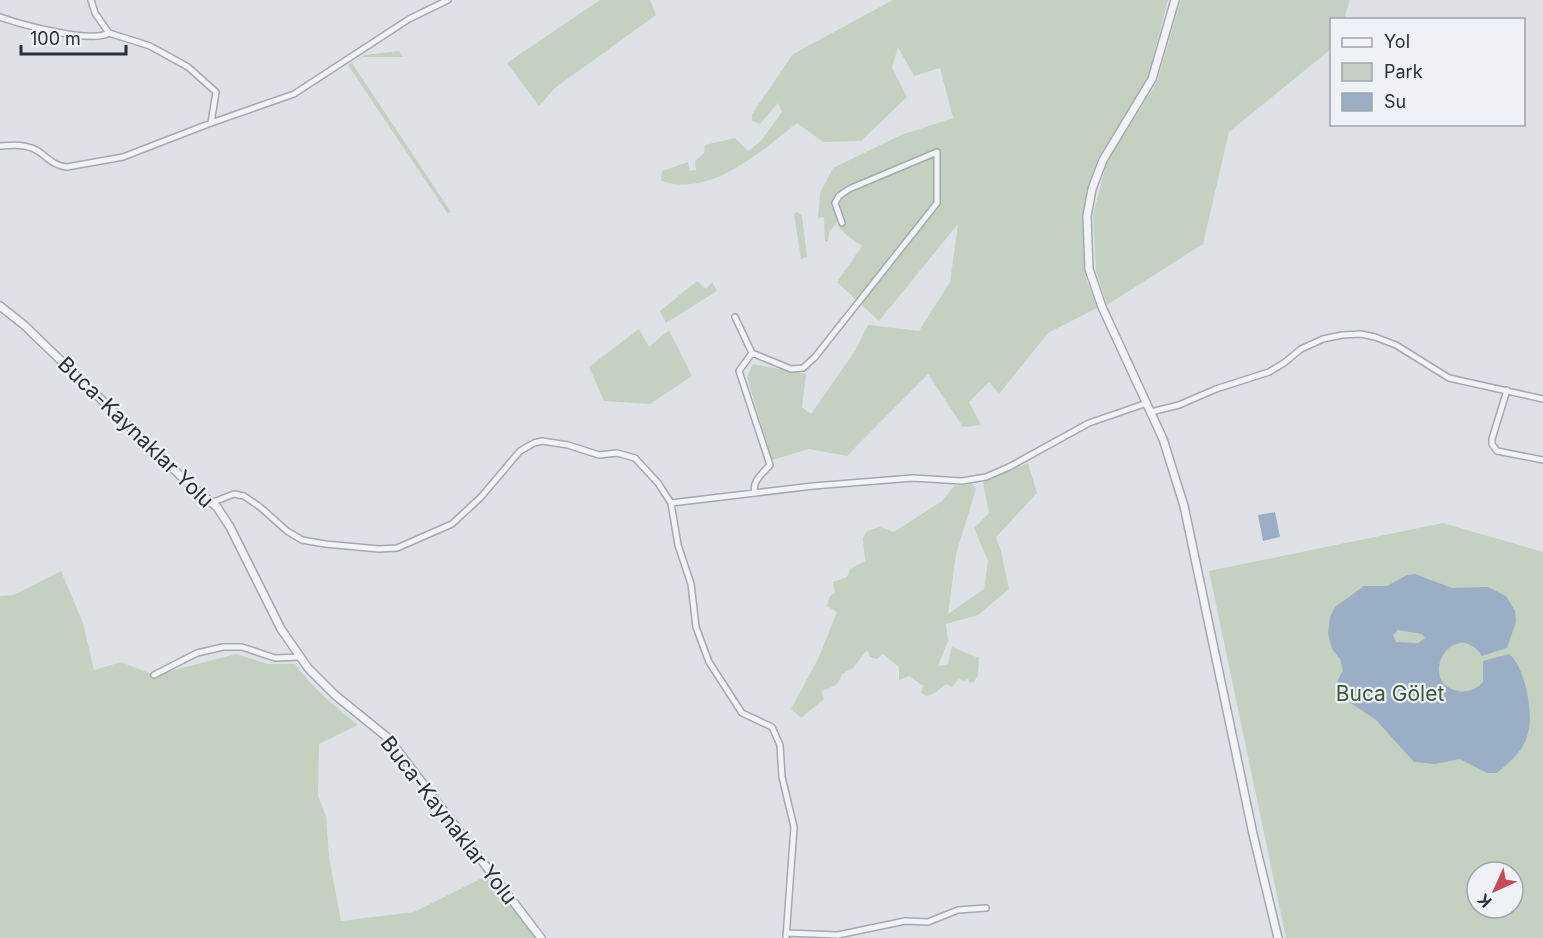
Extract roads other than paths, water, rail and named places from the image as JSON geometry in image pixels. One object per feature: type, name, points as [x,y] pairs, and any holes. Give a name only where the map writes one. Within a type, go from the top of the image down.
[{"type":"street","points":[[91,0],[95,12],[109,33],[150,46],[188,67],[216,92],[211,123]]},
{"type":"street","points":[[0,146],[19,144],[36,150],[57,166],[66,168],[123,157],[294,94],[409,20],[448,0]]},
{"type":"street","points":[[1175,0],[1152,79],[1103,160],[1092,189],[1087,216],[1089,269],[1102,307],[1163,439],[1184,506],[1253,834],[1278,938]]},
{"type":"street","points":[[0,17],[52,31],[104,36],[109,33]]},
{"type":"street","points":[[735,316],[752,353],[791,369],[804,368],[937,203],[937,152],[839,196],[835,203],[842,223]]},
{"type":"street","name":"Buca-Kaynaklar Yolu","points":[[0,306],[24,325],[181,476],[217,507],[230,528],[280,629],[308,668],[335,695],[388,738],[541,938]]},
{"type":"street","points":[[1151,412],[1179,405],[1216,389],[1269,372],[1301,349],[1323,339],[1351,334],[1376,337],[1396,345],[1449,378],[1543,399]]},
{"type":"street","points":[[752,353],[739,371],[770,465],[755,483],[753,488],[755,493]]},
{"type":"street","points":[[1507,390],[1492,439],[1493,447],[1497,451],[1543,460]]},
{"type":"street","points":[[671,503],[813,486],[913,478],[962,481],[986,477],[1009,467],[1089,423],[1147,403]]},
{"type":"street","points":[[211,502],[234,494],[244,496],[287,531],[302,540],[379,549],[397,548],[452,524],[482,497],[520,451],[534,443],[542,441],[568,445],[599,455],[617,453],[635,458],[658,483],[671,503],[678,545],[691,584],[696,627],[709,662],[742,713],[772,728],[780,746],[782,777],[794,826],[786,935],[838,935],[905,921],[928,922],[958,910],[986,908]]},
{"type":"street","points":[[154,675],[197,653],[223,646],[242,647],[274,658],[301,657]]},
{"type":"water","points":[[1275,512],[1280,537],[1263,541],[1258,515]]},
{"type":"water","points":[[1415,574],[1452,588],[1488,587],[1506,596],[1515,611],[1516,622],[1507,648],[1482,656],[1471,645],[1460,643],[1451,647],[1443,655],[1439,665],[1440,676],[1446,685],[1458,691],[1472,690],[1483,682],[1483,661],[1509,654],[1520,669],[1527,691],[1530,725],[1520,751],[1497,773],[1487,773],[1460,759],[1435,764],[1414,762],[1376,720],[1339,695],[1337,683],[1343,671],[1340,659],[1332,649],[1328,633],[1330,617],[1335,607],[1364,586],[1387,586],[1407,575]],"holes":[[[1398,630],[1422,634],[1425,638],[1418,643],[1396,642],[1393,635]]]},
{"type":"park label","name":"Buca Gölet","points":[[1390,693]]}]
